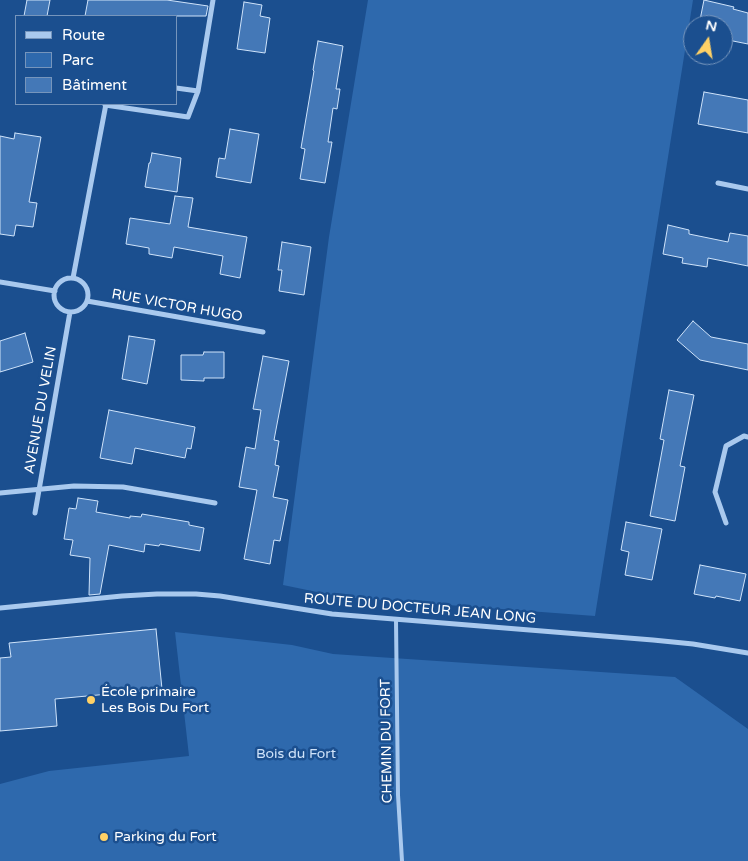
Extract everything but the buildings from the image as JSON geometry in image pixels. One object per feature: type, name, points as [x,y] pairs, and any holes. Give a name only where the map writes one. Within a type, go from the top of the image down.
[{"type":"street","points":[[111,105],[188,117],[198,91],[213,0]]},
{"type":"street","points":[[178,88],[198,91]]},
{"type":"street","points":[[73,278],[105,105]]},
{"type":"street","points":[[718,183],[748,189]]},
{"type":"street","points":[[73,278],[85,286],[87,301],[80,310],[70,312],[59,307],[54,296],[60,283],[73,278]]},
{"type":"street","points":[[0,282],[55,291]]},
{"type":"street","name":"RUE VICTOR HUGO","points":[[87,301],[263,332]]},
{"type":"street","name":"AVENUE DU VELIN","points":[[35,513],[70,312]]},
{"type":"street","points":[[726,522],[715,492],[726,446],[744,436],[748,437]]},
{"type":"street","points":[[0,492],[74,486],[123,487],[215,503]]},
{"type":"street","name":"ROUTE DU DOCTEUR JEAN LONG","points":[[0,608],[122,596],[196,594],[228,597],[332,614],[653,640],[748,653]]},
{"type":"lane","name":"CHEMIN DU FORT","points":[[396,620],[398,795],[402,861]]},
{"type":"lane","points":[[397,861],[401,854]]},
{"type":"green space","points":[[368,0],[693,0],[691,15],[683,15],[683,63],[595,616],[341,597],[283,585],[329,237]]},
{"type":"green space","name":"Bois du Fort","points":[[175,632],[292,645],[333,654],[675,677],[748,729],[748,861],[0,861],[0,784],[49,771],[189,756]]},
{"type":"place","name":"École primaire Les Bois Du Fort","points":[[91,700]]},
{"type":"place","name":"Parking du Fort","points":[[104,837]]}]
